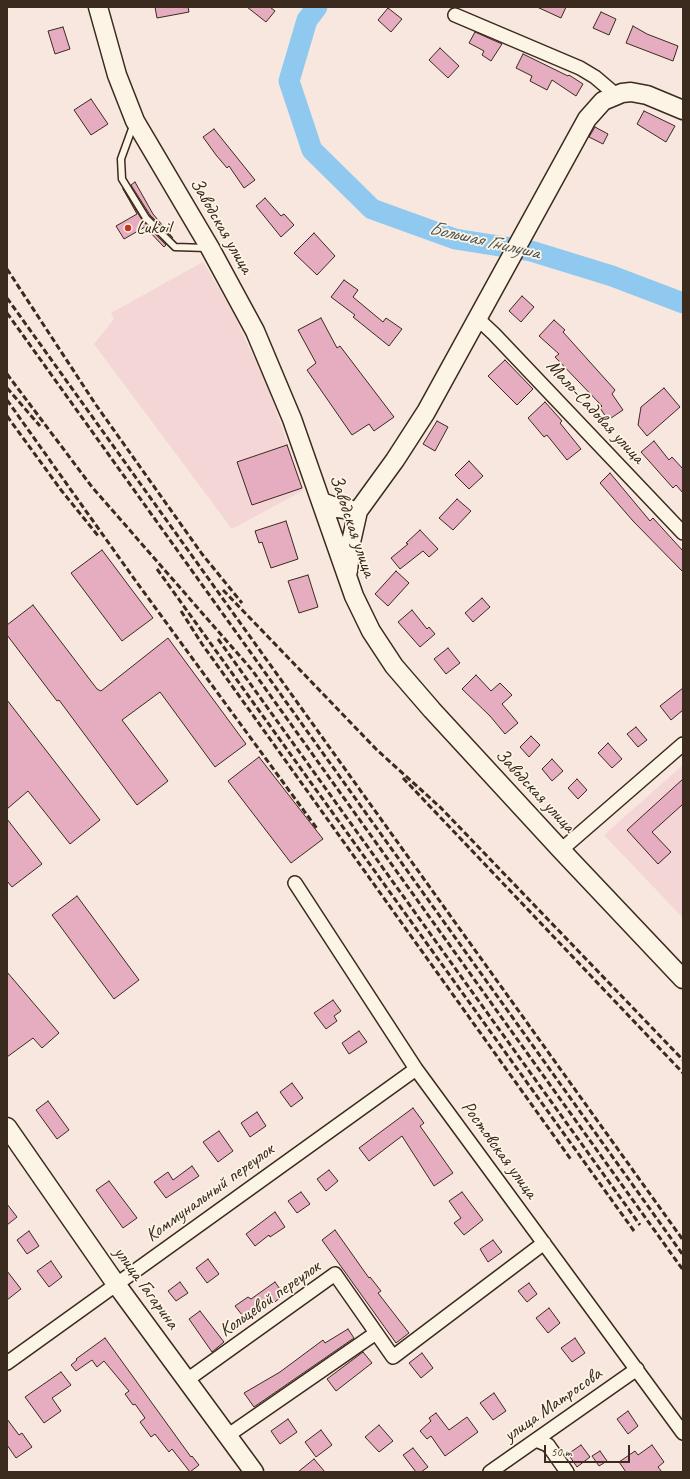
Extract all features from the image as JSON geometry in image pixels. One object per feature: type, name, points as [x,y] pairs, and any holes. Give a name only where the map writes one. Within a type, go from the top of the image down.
[{"type":"main road","name":"Заводская улица","points":[[99,9],[117,75],[135,120],[210,248],[254,331],[292,419],[354,596],[371,631],[394,666],[438,716],[561,850],[683,979]]},
{"type":"main road","points":[[348,577],[348,558],[358,510],[413,433],[478,319],[523,233],[587,119],[598,105],[615,94],[631,92],[647,95],[683,110]]},
{"type":"main road","points":[[322,502],[338,508],[358,510]]},
{"type":"main road","name":"улица Гагарина","points":[[7,1127],[116,1284],[254,1472]]},
{"type":"street","points":[[455,15],[580,68],[595,77],[615,94]]},
{"type":"street","name":"Мало-Садовая улица","points":[[478,319],[500,339],[683,533]]},
{"type":"street","points":[[561,850],[683,744]]},
{"type":"street","name":"Ростовская улица","points":[[295,883],[416,1069],[683,1433]]},
{"type":"street","name":"Коммунальный переулок","points":[[7,1363],[416,1069]]},
{"type":"street","name":"Кольцевой переулок","points":[[187,1380],[335,1274],[392,1357],[544,1243]]},
{"type":"street","points":[[227,1436],[376,1334]]},
{"type":"street","name":"улица Матросова","points":[[490,1472],[637,1369]]},
{"type":"street","points":[[536,1440],[548,1445],[566,1472]]},
{"type":"lane","points":[[135,120],[121,159],[122,179],[146,218],[175,247],[210,248]]},
{"type":"shaded area","points":[[203,262],[231,309],[268,388],[304,490],[232,529],[94,344],[114,319],[111,313]]},
{"type":"shaded area","points":[[683,765],[683,918],[604,835]]},
{"type":"building","points":[[155,7],[188,7],[189,12],[157,18]]},
{"type":"building","points":[[247,7],[270,7],[275,11],[266,22]]},
{"type":"building","points":[[537,7],[566,7],[561,18]]},
{"type":"building","points":[[388,8],[402,19],[391,32],[378,20]]},
{"type":"building","points":[[601,12],[616,19],[609,35],[593,28]]},
{"type":"building","points":[[633,26],[647,34],[678,46],[673,61],[626,43]]},
{"type":"building","points":[[63,27],[70,49],[55,54],[48,31]]},
{"type":"building","points":[[475,32],[502,44],[491,61],[482,55],[484,51],[469,43]]},
{"type":"building","points":[[440,48],[459,66],[448,78],[429,60]]},
{"type":"building","points":[[523,54],[568,76],[569,75],[583,84],[576,96],[552,80],[547,90],[530,81],[532,76],[516,68]]},
{"type":"building","points":[[91,99],[108,124],[91,135],[74,110]]},
{"type":"building","points":[[644,111],[675,126],[666,142],[637,124]]},
{"type":"building","points":[[595,127],[608,134],[603,144],[589,137]]},
{"type":"building","points":[[214,129],[255,180],[244,188],[229,166],[227,168],[203,137]]},
{"type":"building","points":[[135,182],[153,214],[173,238],[150,215],[131,185]]},
{"type":"building","points":[[123,189],[142,220],[166,245],[164,247],[145,227],[124,239],[116,226],[137,214]]},
{"type":"building","points":[[265,198],[281,216],[284,214],[294,225],[281,237],[256,206]]},
{"type":"building","points":[[314,233],[335,256],[317,275],[294,253]]},
{"type":"building","points":[[344,280],[358,290],[353,297],[383,322],[386,318],[402,329],[389,346],[353,317],[355,315],[331,297]]},
{"type":"building","points":[[522,296],[534,307],[521,322],[509,311]]},
{"type":"building","points":[[321,318],[337,348],[340,346],[394,417],[374,431],[369,424],[352,435],[307,370],[316,363],[298,330]]},
{"type":"building","points":[[554,320],[565,330],[563,332],[615,390],[612,394],[623,410],[608,420],[600,408],[602,406],[555,357],[559,354],[539,336]]},
{"type":"building","points":[[505,360],[533,389],[517,405],[488,376]]},
{"type":"building","points":[[664,388],[680,407],[647,436],[638,425],[641,407]]},
{"type":"building","points":[[545,402],[562,421],[560,423],[581,449],[567,460],[547,435],[544,437],[528,418]]},
{"type":"building","points":[[437,421],[448,427],[435,451],[423,444]]},
{"type":"building","points":[[654,441],[669,460],[672,457],[683,469],[683,493],[676,485],[673,488],[641,452]]},
{"type":"building","points":[[287,445],[302,488],[252,505],[237,462]]},
{"type":"building","points":[[469,461],[483,476],[469,489],[455,475]]},
{"type":"building","points":[[610,473],[650,521],[653,518],[683,551],[683,572],[633,521],[600,483]]},
{"type":"building","points":[[457,499],[471,511],[453,530],[439,518]]},
{"type":"building","points":[[286,521],[298,559],[271,568],[262,542],[259,543],[255,531]]},
{"type":"building","points":[[420,530],[438,549],[429,557],[423,551],[400,569],[391,558],[408,544],[406,543]]},
{"type":"building","points":[[102,550],[153,618],[122,641],[71,573]]},
{"type":"building","points":[[396,571],[409,583],[388,606],[375,594]]},
{"type":"building","points":[[308,575],[318,607],[299,613],[288,581]]},
{"type":"building","points":[[482,598],[490,607],[473,622],[465,613]]},
{"type":"building","points":[[33,605],[97,689],[101,691],[168,638],[246,744],[215,767],[160,692],[122,720],[168,781],[137,805],[59,700],[57,701],[7,635],[7,625]]},
{"type":"building","points":[[412,610],[427,629],[429,627],[435,634],[420,647],[398,622]]},
{"type":"building","points":[[448,648],[460,663],[446,674],[434,659]]},
{"type":"building","points":[[476,675],[491,691],[500,683],[512,695],[502,704],[518,723],[505,734],[490,716],[462,689]]},
{"type":"building","points":[[683,688],[683,710],[671,720],[660,706]]},
{"type":"building","points":[[7,700],[100,820],[70,844],[28,791],[7,809]]},
{"type":"building","points":[[636,727],[647,740],[638,747],[627,734]]},
{"type":"building","points":[[531,736],[540,745],[529,757],[520,747]]},
{"type":"building","points":[[608,743],[622,759],[612,768],[598,753]]},
{"type":"building","points":[[259,757],[323,839],[291,863],[228,781]]},
{"type":"building","points":[[552,759],[563,771],[552,781],[542,769]]},
{"type":"building","points":[[577,779],[587,790],[578,799],[568,788]]},
{"type":"building","points":[[683,779],[683,804],[652,832],[671,852],[658,864],[627,830]]},
{"type":"building","points":[[7,819],[42,864],[12,887],[7,881]]},
{"type":"building","points":[[77,896],[139,980],[114,999],[52,915]]},
{"type":"building","points":[[7,972],[59,1033],[42,1048],[33,1038],[7,1057]]},
{"type":"building","points":[[333,1000],[341,1011],[334,1016],[337,1021],[326,1029],[314,1013]]},
{"type":"building","points":[[359,1031],[367,1042],[349,1054],[342,1043]]},
{"type":"building","points":[[292,1083],[303,1098],[291,1107],[280,1092]]},
{"type":"building","points":[[48,1101],[69,1130],[57,1139],[36,1110]]},
{"type":"building","points":[[413,1108],[424,1123],[420,1126],[453,1173],[434,1186],[402,1136],[369,1161],[359,1148]]},
{"type":"building","points":[[257,1112],[266,1126],[250,1137],[241,1123]]},
{"type":"building","points":[[219,1131],[233,1151],[218,1162],[203,1142]]},
{"type":"building","points":[[192,1166],[199,1176],[166,1198],[154,1182],[168,1172],[173,1180]]},
{"type":"building","points":[[329,1170],[338,1181],[326,1191],[317,1179]]},
{"type":"building","points":[[109,1181],[137,1218],[123,1228],[96,1190]]},
{"type":"building","points":[[301,1192],[310,1204],[297,1213],[288,1201]]},
{"type":"building","points":[[462,1192],[483,1220],[464,1235],[454,1223],[461,1218],[449,1201]]},
{"type":"building","points":[[7,1204],[17,1217],[7,1225]]},
{"type":"building","points":[[275,1212],[285,1227],[270,1237],[269,1235],[255,1246],[246,1234]]},
{"type":"building","points":[[335,1230],[369,1278],[370,1277],[381,1291],[378,1293],[409,1333],[396,1343],[322,1240]]},
{"type":"building","points":[[29,1231],[39,1246],[27,1254],[17,1240]]},
{"type":"building","points":[[493,1240],[502,1252],[488,1262],[480,1249]]},
{"type":"building","points":[[208,1259],[219,1274],[207,1283],[196,1268]]},
{"type":"building","points":[[51,1261],[62,1277],[49,1287],[37,1271]]},
{"type":"building","points":[[7,1271],[21,1289],[7,1300]]},
{"type":"building","points":[[180,1282],[188,1293],[176,1301],[168,1291]]},
{"type":"building","points":[[275,1282],[284,1295],[272,1304],[271,1302],[246,1320],[235,1306],[248,1297],[251,1299]]},
{"type":"building","points":[[529,1283],[537,1294],[527,1302],[518,1291]]},
{"type":"building","points":[[549,1308],[560,1323],[548,1333],[536,1318]]},
{"type":"building","points":[[200,1311],[224,1342],[212,1352],[189,1319]]},
{"type":"building","points":[[348,1329],[354,1338],[254,1407],[244,1393],[280,1372],[323,1340],[325,1343]]},
{"type":"building","points":[[105,1338],[191,1457],[192,1456],[199,1465],[190,1472],[172,1449],[169,1452],[155,1434],[151,1437],[140,1422],[145,1418],[135,1404],[133,1405],[125,1394],[129,1391],[104,1361],[97,1367],[92,1360],[76,1371],[71,1365],[77,1360],[76,1359]]},
{"type":"building","points":[[575,1338],[585,1353],[572,1362],[561,1348]]},
{"type":"building","points":[[363,1352],[372,1363],[336,1391],[327,1379]]},
{"type":"building","points":[[422,1353],[433,1368],[421,1378],[409,1363]]},
{"type":"building","points":[[61,1372],[71,1385],[52,1398],[61,1411],[44,1423],[25,1397]]},
{"type":"building","points":[[494,1393],[506,1411],[493,1420],[480,1403]]},
{"type":"building","points":[[628,1411],[638,1426],[628,1434],[617,1419]]},
{"type":"building","points":[[436,1413],[449,1430],[467,1417],[478,1432],[445,1456],[431,1436],[427,1439],[420,1431],[431,1421],[429,1418]]},
{"type":"building","points":[[7,1419],[19,1435],[22,1433],[32,1447],[16,1458],[7,1445]]},
{"type":"building","points":[[288,1419],[297,1432],[280,1444],[271,1431]]},
{"type":"building","points":[[379,1425],[393,1441],[379,1452],[365,1437]]},
{"type":"building","points":[[321,1430],[332,1445],[316,1457],[305,1442]]},
{"type":"building","points":[[581,1445],[590,1457],[577,1467],[568,1454]]},
{"type":"building","points":[[652,1445],[664,1462],[658,1467],[662,1472],[626,1472],[619,1462],[635,1451],[638,1455]]},
{"type":"building","points":[[413,1448],[428,1467],[421,1472],[416,1472],[403,1455]]},
{"type":"building","points":[[600,1451],[607,1461],[599,1466],[592,1456]]},
{"type":"building","points":[[314,1459],[325,1472],[298,1472]]},
{"type":"waterway","name":"Большая Гнилуша","points":[[317,7],[307,20],[289,81],[312,150],[372,209],[455,239],[531,251],[612,276],[683,303]]},
{"type":"railway","points":[[7,269],[96,405],[202,554],[242,603]]},
{"type":"railway","points":[[7,298],[683,1240]]},
{"type":"railway","points":[[7,313],[683,1255]]},
{"type":"railway","points":[[7,374],[92,487],[252,670],[683,1270]]},
{"type":"railway","points":[[7,388],[40,426]]},
{"type":"railway","points":[[7,400],[135,580],[318,830]]},
{"type":"railway","points":[[7,416],[61,490],[99,537]]},
{"type":"railway","points":[[157,569],[634,1231]]},
{"type":"railway","points":[[223,590],[377,750],[440,807],[683,1060]]},
{"type":"railway","points":[[181,611],[202,644],[572,1161]]},
{"type":"railway","points":[[218,639],[640,1225]]},
{"type":"railway","points":[[403,778],[683,1073]]},
{"type":"place","name":"Lukoil","points":[[128,228]]}]
